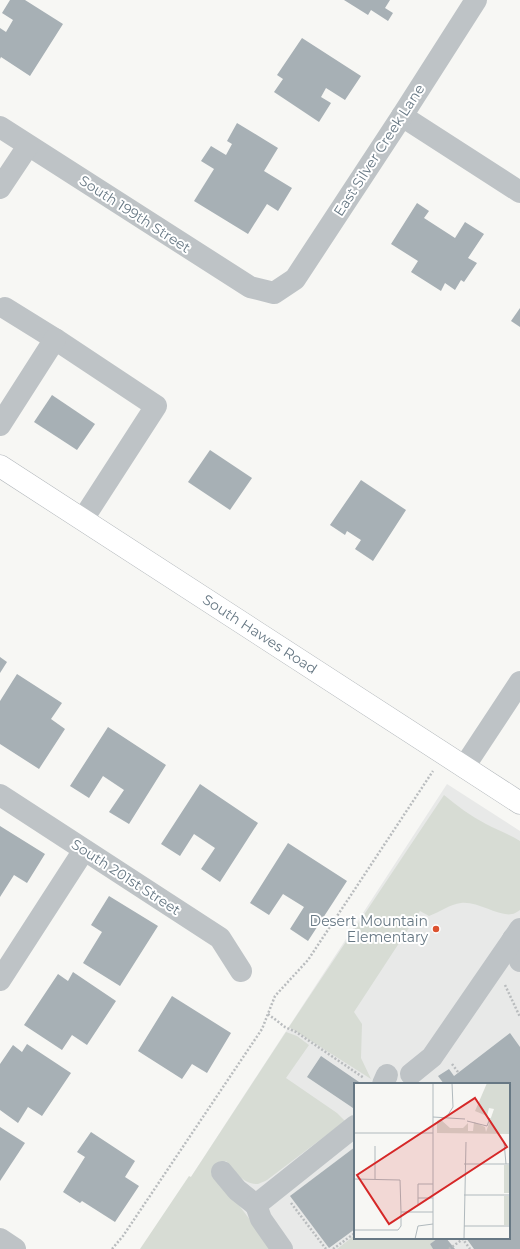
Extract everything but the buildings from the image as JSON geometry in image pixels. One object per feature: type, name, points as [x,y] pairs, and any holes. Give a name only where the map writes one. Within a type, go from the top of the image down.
[{"type":"main road","name":"South Hawes Road","points":[[0,466],[520,803]]},
{"type":"street","name":"East Silver Creek Lane","points":[[274,293],[295,279],[476,0]]},
{"type":"street","points":[[402,116],[520,192]]},
{"type":"street","name":"South 199th Street","points":[[0,128],[250,287],[274,293]]},
{"type":"street","points":[[0,188],[28,146]]},
{"type":"street","points":[[5,308],[55,339],[156,406],[83,519]]},
{"type":"street","points":[[0,425],[55,339]]},
{"type":"street","points":[[464,767],[520,682]]},
{"type":"street","name":"South 201st Street","points":[[0,795],[220,938],[241,971]]},
{"type":"street","points":[[0,980],[84,850]]},
{"type":"street","points":[[517,934],[520,961]]},
{"type":"street","points":[[411,1074],[432,1057],[517,934]]},
{"type":"street","points":[[256,1206],[354,1127]]},
{"type":"street","points":[[222,1172],[237,1190],[256,1206],[261,1219],[282,1249]]},
{"type":"street","points":[[0,1239],[15,1249]]},
{"type":"path","points":[[112,1249],[123,1236],[262,1029],[275,996],[308,960],[444,754]]},
{"type":"path","points":[[268,1014],[285,1027],[379,1080]]},
{"type":"path","points":[[290,1202],[326,1249]]},
{"type":"path","points":[[333,1249],[354,1234]]},
{"type":"path","points":[[449,1249],[461,1239]]},
{"type":"path","points":[[463,1239],[470,1249]]},
{"type":"shaded area","name":"Desert Mountain Elementary","points":[[447,784],[520,831],[520,1249],[144,1249]]},
{"type":"shaded area","points":[[444,795],[475,818],[520,841],[520,910],[514,914],[507,914],[474,904],[461,903],[449,906],[429,916],[420,911],[354,1012],[362,1024],[361,1058],[371,1079],[289,1027]]},
{"type":"shaded area","points":[[286,1032],[297,1036],[309,1045],[286,1078],[337,1113],[345,1121],[267,1180],[259,1184],[253,1184],[244,1180],[226,1161],[213,1171],[272,1249],[140,1249],[189,1176],[191,1177]]},
{"type":"shaded area","points":[[354,1236],[354,1239],[437,1239],[430,1244],[433,1249],[337,1249]]},
{"type":"place","name":"Desert Mountain Elementary","points":[[436,929]]}]
